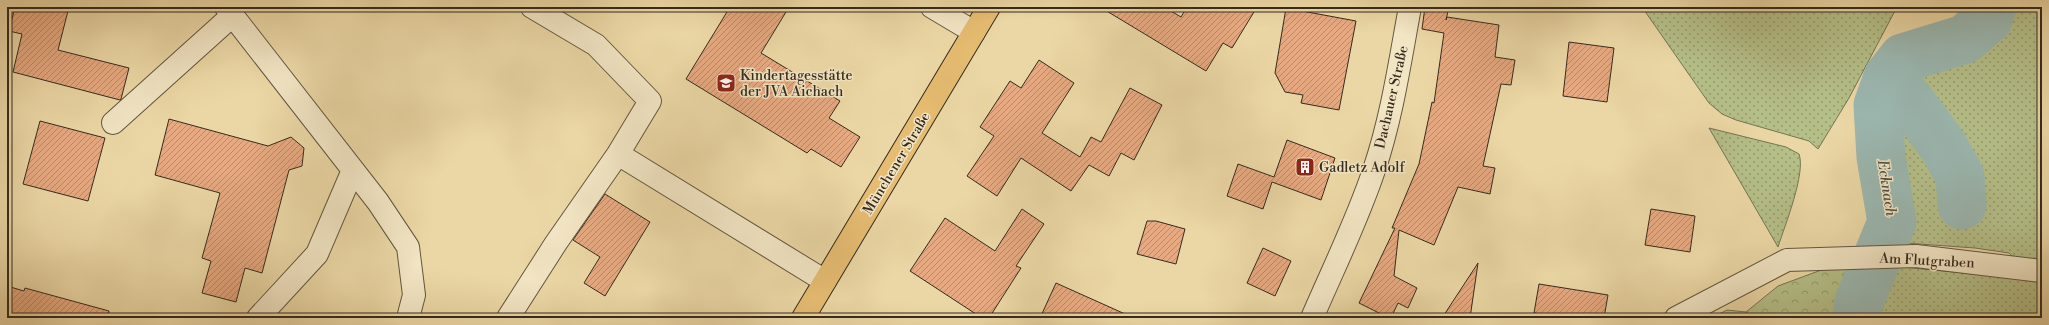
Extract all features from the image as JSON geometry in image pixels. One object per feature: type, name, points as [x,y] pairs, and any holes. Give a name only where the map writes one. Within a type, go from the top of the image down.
[{"type":"main road","name":"Münchener Straße","points":[[803,318],[989,7]]},
{"type":"street","points":[[508,318],[556,243],[618,154],[650,101],[596,45],[532,7]]},
{"type":"street","points":[[932,7],[974,32]]},
{"type":"street","name":"Dachauer Straße","points":[[1312,318],[1352,228],[1374,169],[1392,104],[1410,7]]},
{"type":"street","points":[[113,123],[230,11],[378,202],[408,247],[414,295],[408,318]]},
{"type":"street","points":[[618,154],[825,281]]},
{"type":"street","points":[[258,318],[317,254],[353,170]]},
{"type":"street","name":"Am Flutgraben","points":[[1676,318],[1787,260],[1916,256],[2042,271]]},
{"type":"green space","points":[[1642,7],[1897,7],[1849,98],[1818,149],[1809,141],[1736,120],[1722,114],[1709,103]]},
{"type":"green space","points":[[2009,7],[2042,7],[2042,318],[1880,318],[1892,266],[2036,280],[2009,253],[1975,248],[1905,243],[1908,214],[1892,154],[1888,116],[1905,106],[1947,178],[1952,217],[1963,227],[1973,216],[1971,175],[1962,145],[1935,121],[1914,88],[1910,71],[1919,63],[1971,55],[2000,28]]},
{"type":"green space","points":[[1709,128],[1786,147],[1799,154],[1800,173],[1790,213],[1778,247]]},
{"type":"green space","points":[[1892,266],[1880,318],[1753,318],[1746,312],[1778,286],[1824,269]]},
{"type":"green space","points":[[1727,310],[1746,312],[1753,318],[1711,318]]},
{"type":"building","points":[[15,7],[69,7],[58,50],[129,68],[121,99],[120,100],[13,72],[22,34],[9,31]]},
{"type":"building","name":"Kindertagesstätte der JVA Aichach","points":[[730,7],[789,7],[761,53],[840,101],[829,118],[860,137],[841,167],[811,149],[807,153],[686,79]]},
{"type":"building","points":[[1100,7],[1164,7],[1181,17],[1187,7],[1257,7],[1232,48],[1223,43],[1206,71]]},
{"type":"building","points":[[1425,7],[1448,11],[1446,20],[1447,17],[1499,25],[1495,57],[1515,60],[1511,85],[1501,84],[1483,166],[1495,168],[1490,194],[1458,187],[1434,245],[1399,230],[1394,276],[1417,288],[1408,308],[1398,303],[1391,318],[1389,318],[1359,303],[1395,228],[1392,228],[1419,164],[1432,102],[1434,103],[1444,33],[1422,29]]},
{"type":"building","points":[[1286,8],[1356,21],[1339,110],[1301,103],[1303,95],[1285,92],[1275,73]]},
{"type":"building","points":[[1569,42],[1614,48],[1607,102],[1563,96]]},
{"type":"building","points":[[1039,60],[1074,83],[1042,133],[1080,157],[1091,137],[1101,142],[1130,88],[1162,105],[1134,160],[1121,153],[1109,176],[1089,165],[1071,191],[1021,158],[997,196],[967,176],[994,136],[980,127],[1010,81],[1021,88]]},
{"type":"building","points":[[169,119],[268,146],[291,137],[304,148],[302,166],[289,170],[262,273],[245,268],[236,302],[202,293],[211,261],[202,258],[220,193],[155,175]]},
{"type":"building","points":[[40,121],[105,138],[88,201],[23,184]]},
{"type":"building","name":"Gadletz Adolf","points":[[1287,140],[1335,158],[1321,200],[1272,182],[1263,209],[1227,196],[1238,164],[1274,177]]},
{"type":"building","points":[[605,194],[650,222],[605,296],[584,283],[600,257],[573,240]]},
{"type":"building","points":[[1022,209],[1044,224],[1016,266],[1021,268],[989,318],[982,318],[910,271],[945,218],[995,251]]},
{"type":"building","points":[[1651,209],[1695,216],[1690,252],[1645,245]]},
{"type":"building","points":[[1147,221],[1156,221],[1185,229],[1176,264],[1137,254]]},
{"type":"building","points":[[1263,248],[1291,261],[1275,296],[1247,283]]},
{"type":"building","points":[[1478,263],[1470,318],[1442,318]]},
{"type":"building","points":[[1056,283],[1134,318],[1040,318]]},
{"type":"building","points":[[1539,284],[1608,295],[1604,318],[1565,318],[1534,313]]},
{"type":"building","points":[[7,286],[24,291],[25,288],[109,311],[108,318],[7,318]]},
{"type":"waterway","name":"Ecknach","points":[[1857,318],[1859,302],[1892,222],[1881,157],[1878,105],[1888,77],[1903,58],[1965,39],[1988,19],[1992,7]]},
{"type":"waterway","name":"Ecknach","points":[[1888,77],[1910,101],[1943,146],[1960,176],[1962,205]]},
{"type":"place","name":"Kindertagesstätte der JVA Aichach","points":[[726,83]]},
{"type":"place","name":"Gadletz Adolf","points":[[1305,167]]}]
